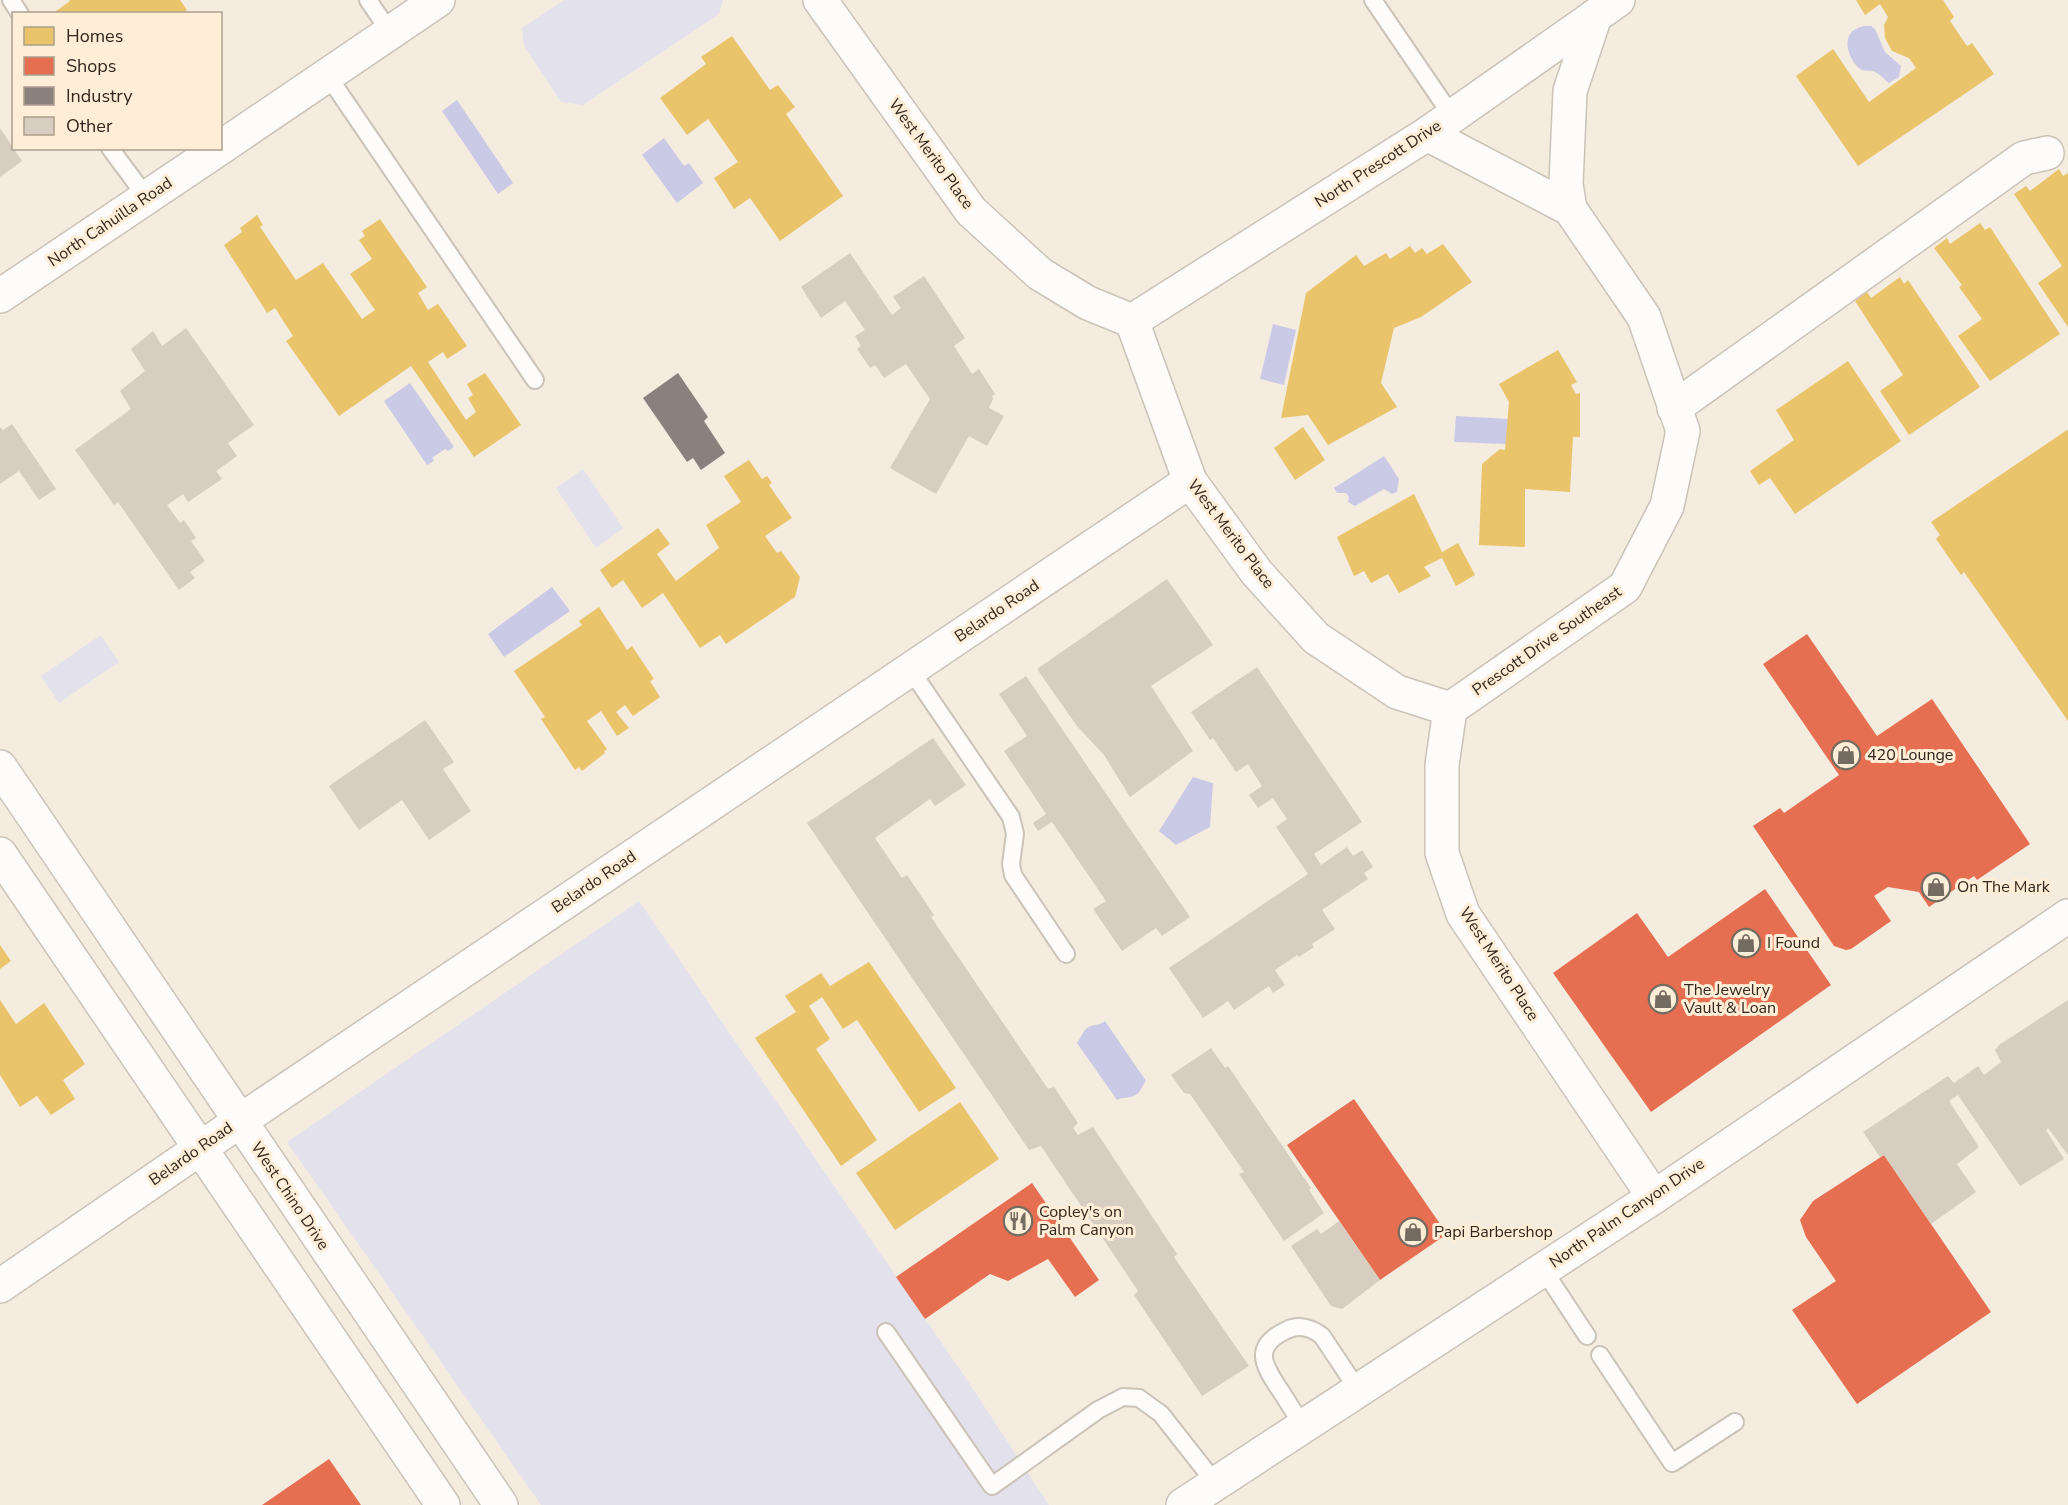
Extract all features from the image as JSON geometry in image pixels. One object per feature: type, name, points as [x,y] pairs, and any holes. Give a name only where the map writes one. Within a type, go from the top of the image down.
[{"type":"street","name":"North Cahuilla Road","points":[[222,147],[438,0]]},
{"type":"street","name":"West Merito Place","points":[[820,0],[971,211],[1040,274],[1088,303],[1132,321],[1190,481],[1257,573],[1316,638],[1397,692],[1450,709],[1442,765],[1442,853],[1463,914],[1654,1197]]},
{"type":"street","name":"North Prescott Drive","points":[[1132,321],[1440,125],[1607,8]]},
{"type":"street","name":"Prescott Drive Southeast","points":[[1570,209],[1566,184],[1570,91],[1607,8]]},
{"type":"street","name":"Prescott Drive Southeast","points":[[1440,125],[1570,209],[1644,317],[1683,431],[1667,506],[1625,587],[1450,709]]},
{"type":"street","name":"North Cahuilla Road","points":[[0,296],[217,150]]},
{"type":"street","points":[[1674,408],[2024,158],[2047,153]]},
{"type":"street","name":"Belardo Road","points":[[0,1286],[200,1148],[1190,481]]},
{"type":"street","name":"West Chino Drive","points":[[0,767],[501,1505]]},
{"type":"street","points":[[0,854],[443,1505]]},
{"type":"street","name":"North Palm Canyon Drive","points":[[1183,1505],[1654,1197],[2068,916]]},
{"type":"lane","points":[[368,0],[390,32]]},
{"type":"lane","points":[[1374,0],[1440,125]]},
{"type":"lane","points":[[328,76],[535,380]]},
{"type":"lane","points":[[111,150],[147,198]]},
{"type":"lane","points":[[910,669],[1011,817],[1015,834],[1011,864],[1013,875],[1066,954]]},
{"type":"lane","points":[[1543,1269],[1587,1336]]},
{"type":"lane","points":[[1303,1426],[1268,1372],[1263,1360],[1264,1350],[1274,1337],[1291,1328],[1300,1327],[1316,1332],[1322,1336],[1358,1390]]},
{"type":"lane","points":[[886,1332],[992,1486],[1098,1410],[1123,1397],[1139,1398],[1161,1414],[1216,1484]]},
{"type":"lane","points":[[1600,1354],[1672,1463],[1735,1422]]},
{"type":"shaded area","points":[[564,0],[723,0],[719,14],[583,105],[561,102],[524,46],[522,28]]},
{"type":"shaded area","points":[[583,469],[623,528],[596,548],[556,488]]},
{"type":"shaded area","points":[[101,635],[119,662],[59,703],[41,676]]},
{"type":"shaded area","points":[[639,901],[967,1380],[1049,1505],[541,1505],[287,1142]]},
{"type":"water","points":[[1871,26],[1875,29],[1885,52],[1901,66],[1899,77],[1889,83],[1875,72],[1861,69],[1850,56],[1849,37],[1854,30]]},
{"type":"water","points":[[457,100],[513,183],[498,194],[442,111]]},
{"type":"water","points":[[664,138],[684,166],[689,163],[703,183],[677,203],[642,155]]},
{"type":"water","points":[[1273,324],[1296,330],[1284,385],[1260,379]]},
{"type":"water","points":[[410,383],[454,447],[448,451],[445,449],[432,458],[434,461],[427,465],[384,401]]},
{"type":"water","points":[[1456,416],[1508,419],[1506,444],[1454,442]]},
{"type":"water","points":[[1384,456],[1399,479],[1397,492],[1392,494],[1384,489],[1355,506],[1348,502],[1349,497],[1346,493],[1337,493],[1334,488]]},
{"type":"water","points":[[552,587],[570,611],[504,657],[488,634]]},
{"type":"water","points":[[1193,777],[1213,783],[1210,827],[1176,845],[1159,831]]},
{"type":"water","points":[[1105,1021],[1146,1081],[1135,1096],[1117,1100],[1077,1043],[1086,1029]]},
{"type":"building: Homes","points":[[180,0],[187,10],[184,12],[55,12],[70,1]]},
{"type":"building: Homes","points":[[1856,0],[1943,0],[1954,17],[1950,21],[1967,46],[1972,43],[1994,74],[1858,166],[1796,76],[1833,49],[1869,102],[1916,68],[1909,58],[1892,51],[1885,38],[1884,25],[1888,17],[1880,4],[1865,15]]},
{"type":"building: Homes","points":[[732,36],[770,90],[778,85],[795,107],[786,114],[843,196],[780,241],[750,198],[734,209],[714,178],[738,162],[708,119],[687,135],[660,98],[706,64],[701,57]]},
{"type":"building: Homes","points":[[2059,169],[2063,176],[2068,173],[2068,327],[2038,283],[2062,266],[2014,194],[2026,186],[2030,191]]},
{"type":"building: Homes","points":[[257,215],[263,225],[260,227],[296,280],[323,263],[362,319],[375,310],[350,274],[372,259],[359,240],[365,236],[362,231],[380,219],[427,287],[418,293],[428,310],[438,304],[467,346],[447,359],[443,352],[428,362],[466,420],[476,412],[468,398],[473,395],[467,384],[485,373],[521,425],[474,457],[411,366],[339,416],[286,341],[293,336],[275,308],[267,313],[224,245],[242,232],[240,228]]},
{"type":"building: Homes","points":[[1980,223],[1985,230],[1990,227],[2060,334],[1990,381],[1958,336],[1982,319],[1959,287],[1962,285],[1934,248],[1947,238],[1950,244]]},
{"type":"building: Homes","points":[[1443,244],[1472,282],[1421,317],[1394,328],[1381,383],[1397,407],[1328,445],[1308,415],[1281,418],[1306,293],[1356,255],[1364,266],[1386,253],[1390,259],[1410,246],[1415,253],[1422,248],[1427,254]]},
{"type":"building: Homes","points":[[1900,277],[1904,284],[1908,280],[1980,387],[1909,435],[1880,391],[1903,375],[1855,301],[1867,292],[1871,298]]},
{"type":"building: Homes","points":[[1558,350],[1577,382],[1571,385],[1576,394],[1580,393],[1580,437],[1573,437],[1570,492],[1525,489],[1525,547],[1479,545],[1482,464],[1500,449],[1505,450],[1509,402],[1499,384]]},
{"type":"building: Homes","points":[[1848,361],[1901,441],[1795,514],[1770,478],[1759,485],[1750,471],[1794,440],[1776,410]]},
{"type":"building: Homes","points":[[1303,427],[1325,460],[1295,480],[1274,448]]},
{"type":"building: Homes","points":[[2067,430],[2068,721],[1964,572],[1961,575],[1936,539],[1940,535],[1931,522]]},
{"type":"building: Homes","points":[[749,460],[762,479],[767,476],[772,483],[769,485],[792,518],[765,536],[777,553],[781,551],[800,577],[795,597],[726,644],[720,635],[700,648],[663,593],[642,608],[623,580],[612,588],[600,570],[658,528],[670,544],[657,554],[676,581],[719,548],[706,525],[741,502],[724,476]]},
{"type":"building: Homes","points":[[1414,494],[1442,552],[1458,543],[1475,575],[1456,586],[1442,558],[1424,567],[1431,576],[1399,593],[1388,574],[1371,583],[1364,571],[1354,576],[1337,537]]},
{"type":"building: Homes","points":[[599,607],[627,650],[632,646],[654,679],[650,681],[660,697],[633,716],[625,705],[616,712],[629,728],[617,736],[601,711],[587,721],[607,749],[582,771],[579,767],[575,770],[541,719],[545,717],[514,671],[582,625],[579,621]]},
{"type":"building: Homes","points":[[0,945],[11,961],[0,969]]},
{"type":"building: Homes","points":[[869,962],[956,1088],[919,1112],[857,1020],[843,1029],[822,997],[809,1006],[830,1039],[816,1049],[877,1140],[841,1166],[755,1038],[796,1012],[785,996],[821,973],[830,986]]},
{"type":"building: Homes","points":[[0,1000],[16,1024],[44,1003],[85,1064],[63,1080],[75,1099],[51,1115],[37,1096],[20,1107],[0,1075]]},
{"type":"building: Homes","points":[[960,1102],[999,1159],[895,1230],[856,1173]]},
{"type":"building: Shops","points":[[1807,634],[1877,736],[1932,699],[2030,844],[1977,880],[1974,876],[1929,907],[1919,892],[1888,887],[1874,896],[1891,921],[1851,949],[1846,950],[1834,946],[1753,826],[1780,808],[1784,813],[1839,775],[1763,664]]},
{"type":"building: Shops","points":[[1765,889],[1831,985],[1651,1112],[1553,973],[1637,913],[1668,957]]},
{"type":"building: Shops","points":[[1354,1099],[1447,1234],[1380,1280],[1287,1145]]},
{"type":"building: Shops","points":[[1884,1155],[1991,1312],[1857,1404],[1792,1310],[1836,1281],[1806,1237],[1800,1220],[1813,1201]]},
{"type":"building: Shops","name":"Copley's on Palm Canyon","points":[[1032,1183],[1099,1280],[1075,1297],[1048,1259],[1008,1281],[990,1274],[925,1319],[896,1277]]},
{"type":"building: Shops","points":[[329,1459],[361,1505],[262,1505]]},
{"type":"building: Industry","points":[[678,373],[708,417],[704,421],[725,453],[701,470],[693,458],[687,462],[643,398]]},
{"type":"building: Other","points":[[0,128],[12,146],[12,150],[15,150],[22,161],[0,177]]},
{"type":"building: Other","points":[[850,253],[892,315],[901,308],[893,297],[924,276],[965,338],[954,346],[972,374],[979,369],[995,394],[992,396],[989,408],[1004,416],[987,446],[969,436],[936,494],[890,468],[930,399],[906,364],[884,378],[875,365],[870,368],[857,349],[861,346],[855,336],[865,330],[845,301],[821,318],[801,287]]},
{"type":"building: Other","points":[[186,328],[254,425],[228,443],[237,456],[216,471],[222,479],[188,502],[183,494],[167,505],[180,523],[184,520],[196,538],[191,541],[205,561],[190,572],[195,578],[179,590],[118,502],[114,505],[75,450],[131,409],[120,391],[145,371],[131,349],[153,331],[162,346]]},
{"type":"building: Other","points":[[12,424],[56,489],[39,500],[19,471],[0,484],[0,427],[3,430]]},
{"type":"building: Other","points":[[1167,579],[1213,645],[1151,686],[1193,751],[1130,797],[1104,755],[1077,726],[1037,669]]},
{"type":"building: Other","points":[[1257,667],[1362,822],[1314,854],[1321,865],[1347,847],[1353,856],[1362,850],[1373,867],[1364,873],[1368,879],[1322,910],[1335,929],[1312,944],[1314,947],[1275,970],[1285,985],[1273,993],[1269,986],[1234,1010],[1228,1001],[1203,1018],[1169,968],[1308,874],[1276,827],[1287,819],[1273,798],[1258,808],[1249,795],[1262,786],[1248,764],[1236,772],[1213,738],[1210,740],[1191,712]]},
{"type":"building: Other","points":[[1026,676],[1190,917],[1162,936],[1156,928],[1122,951],[1093,909],[1106,901],[1052,822],[1038,831],[1033,823],[1046,814],[1004,751],[1027,736],[999,694]]},
{"type":"building: Other","points":[[425,720],[454,762],[443,769],[471,811],[429,840],[402,800],[359,830],[329,786]]},
{"type":"building: Other","points":[[933,738],[966,785],[935,806],[930,799],[875,838],[902,878],[907,875],[934,915],[931,917],[1048,1089],[1054,1087],[1078,1123],[1073,1128],[1078,1135],[1093,1127],[1177,1254],[1174,1257],[1249,1366],[1202,1396],[1134,1295],[1138,1291],[1041,1146],[1029,1150],[807,823]]},
{"type":"building: Other","points":[[2068,1000],[2068,1155],[2048,1128],[2046,1130],[2064,1159],[2020,1186],[1958,1095],[1949,1101],[1979,1147],[1957,1164],[1976,1192],[1931,1224],[1884,1155],[1880,1157],[1863,1132],[1948,1076],[1954,1083],[1978,1066],[1984,1075],[2001,1062],[1995,1050],[1999,1045]]},
{"type":"building: Other","points":[[1211,1048],[1225,1068],[1228,1066],[1311,1188],[1309,1190],[1324,1213],[1284,1241],[1239,1174],[1244,1172],[1190,1094],[1184,1093],[1171,1075]]},
{"type":"building: Other","points":[[1339,1221],[1380,1280],[1342,1309],[1331,1306],[1291,1246],[1317,1229],[1321,1234]]},
{"type":"place","name":"420 Lounge","points":[[1846,755]]},
{"type":"place","name":"On The Mark","points":[[1936,887]]},
{"type":"place","name":"I Found","points":[[1746,943]]},
{"type":"place","name":"The Jewelry Vault & Loan","points":[[1663,999]]},
{"type":"place","name":"Copley's on Palm Canyon","points":[[1018,1221]]},
{"type":"place","name":"Papi Barbershop","points":[[1413,1232]]}]
